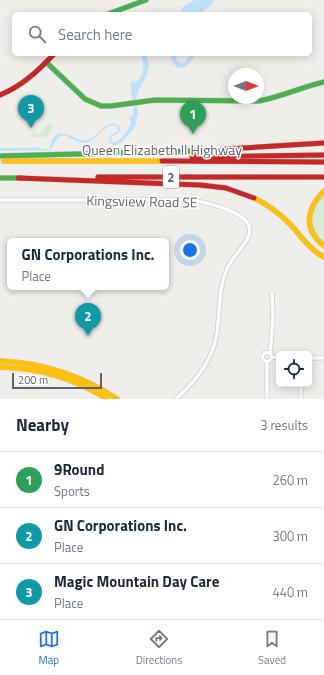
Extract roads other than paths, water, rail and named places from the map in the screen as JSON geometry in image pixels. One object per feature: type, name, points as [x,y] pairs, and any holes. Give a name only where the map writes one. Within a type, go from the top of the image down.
[{"type":"main road","points":[[113,12],[146,0]]},
{"type":"main road","points":[[0,95],[19,86],[31,78],[52,56]]},
{"type":"main road","points":[[46,62],[76,92],[90,102],[107,106],[163,100],[259,101],[306,86],[324,82]]},
{"type":"main road","points":[[0,156],[179,152],[324,143]]},
{"type":"main road","points":[[29,161],[91,158],[324,155]]},
{"type":"main road","name":"Queen Elizabeth II Highway","points":[[0,161],[324,162]]},
{"type":"main road","name":"Queen Elizabeth II Highway","points":[[0,178],[324,177]]},
{"type":"main road","points":[[18,178],[200,185],[223,187],[235,190],[246,193],[267,204],[287,221],[314,251],[324,257]]},
{"type":"main road","points":[[324,191],[313,202],[309,217],[312,232],[318,242],[324,246]]},
{"type":"main road","points":[[0,361],[27,363],[56,369],[99,387],[117,399]]},
{"type":"main road","points":[[0,367],[24,368],[54,374],[84,386],[107,399]]},
{"type":"street","name":"Kingsview Road SE","points":[[0,200],[189,200],[206,202],[222,207],[246,221],[250,230],[249,236],[232,260],[223,280],[219,295],[218,324],[214,348],[201,374],[176,399]]},
{"type":"street","points":[[267,362],[271,360],[272,293]]},
{"type":"street","points":[[267,399],[267,362],[264,360],[263,356],[266,353],[276,357]]},
{"type":"street","points":[[312,358],[324,358]]},
{"type":"street","points":[[301,387],[301,399]]},
{"type":"water","points":[[194,0],[214,0],[213,3],[202,12],[180,12],[183,7]]},
{"type":"water","points":[[142,56],[147,56],[149,65],[147,75],[138,91],[136,99],[138,112],[135,127],[122,142],[114,146],[109,142],[110,135],[118,130],[117,126],[112,125],[105,128],[92,140],[84,143],[78,142],[64,135],[58,137],[51,148],[48,150],[0,151],[2,148],[39,147],[41,149],[49,149],[52,140],[58,134],[67,134],[81,140],[90,139],[102,128],[113,123],[119,126],[120,131],[112,136],[110,140],[116,142],[122,138],[130,126],[131,123],[129,117],[131,115],[133,116],[134,108],[130,84],[133,81],[135,81],[135,83],[141,77],[143,62]]},
{"type":"water","points":[[171,56],[176,56],[177,61],[182,63],[186,61],[190,56],[194,56],[186,67],[177,68]]},
{"type":"place","name":"Magic Mountain Day Care","points":[[31,128]]},
{"type":"place","name":"9Round","points":[[193,134]]},
{"type":"place","name":"GN Corporations Inc.","points":[[88,336]]}]
